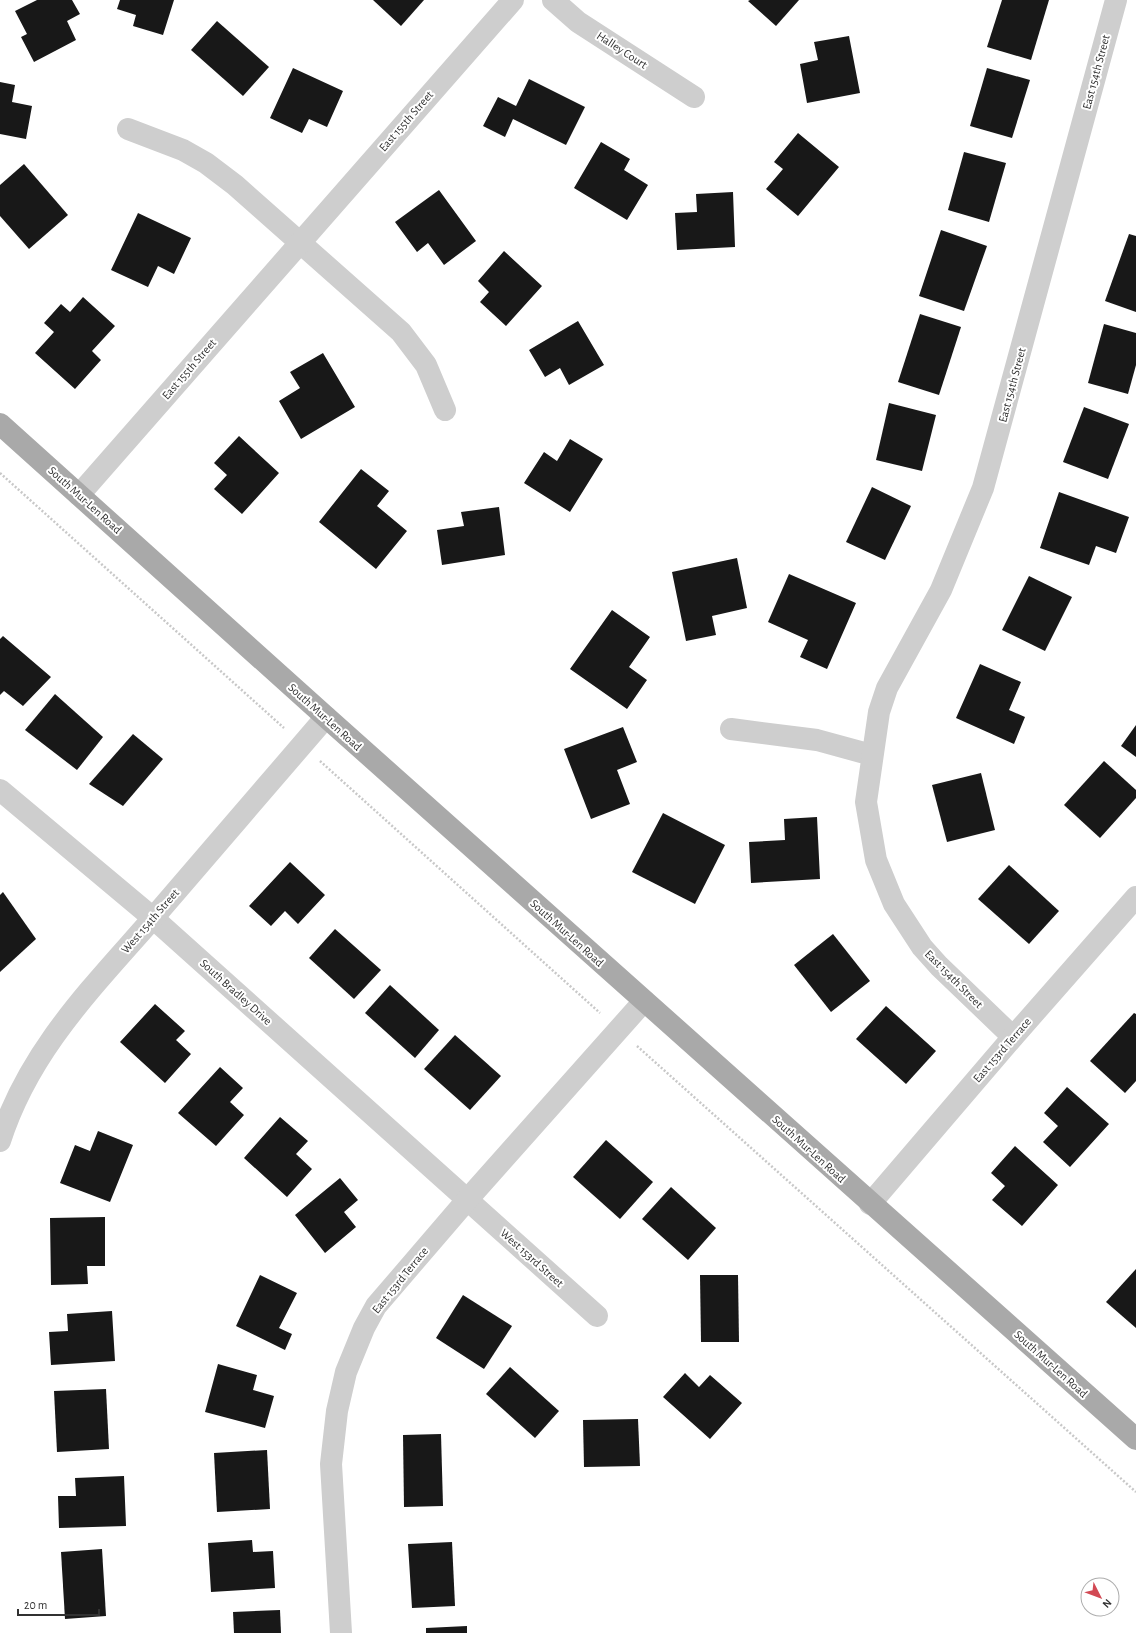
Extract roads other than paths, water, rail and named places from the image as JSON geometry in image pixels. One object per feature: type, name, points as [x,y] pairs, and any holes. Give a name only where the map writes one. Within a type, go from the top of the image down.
[{"type":"main road","name":"South Mur-Len Road","points":[[0,424],[870,1204],[1134,1434]]},
{"type":"street","name":"East 155th Street","points":[[79,495],[513,0]]},
{"type":"street","name":"Halley Court","points":[[553,0],[578,22],[694,96]]},
{"type":"street","name":"East 154th Street","points":[[1013,1037],[939,966],[922,946],[894,904],[876,860],[866,802],[879,712],[886,688],[941,590],[983,488],[1116,0]]},
{"type":"street","points":[[128,129],[182,150],[206,163],[235,185],[401,332],[426,365],[445,410]]},
{"type":"street","name":"West 154th Street","points":[[0,1142],[4,1128],[31,1070],[57,1030],[89,989],[153,918],[326,717]]},
{"type":"street","points":[[731,729],[817,740],[872,755]]},
{"type":"street","name":"South Bradley Drive","points":[[0,790],[153,918],[467,1200]]},
{"type":"street","name":"East 153rd Terrace","points":[[870,1204],[1013,1037],[1136,897]]},
{"type":"street","name":"East 153rd Terrace","points":[[341,1633],[331,1464],[337,1411],[346,1372],[364,1328],[376,1306],[467,1200],[644,1001]]},
{"type":"street","name":"West 153rd Street","points":[[467,1200],[597,1316]]}]
